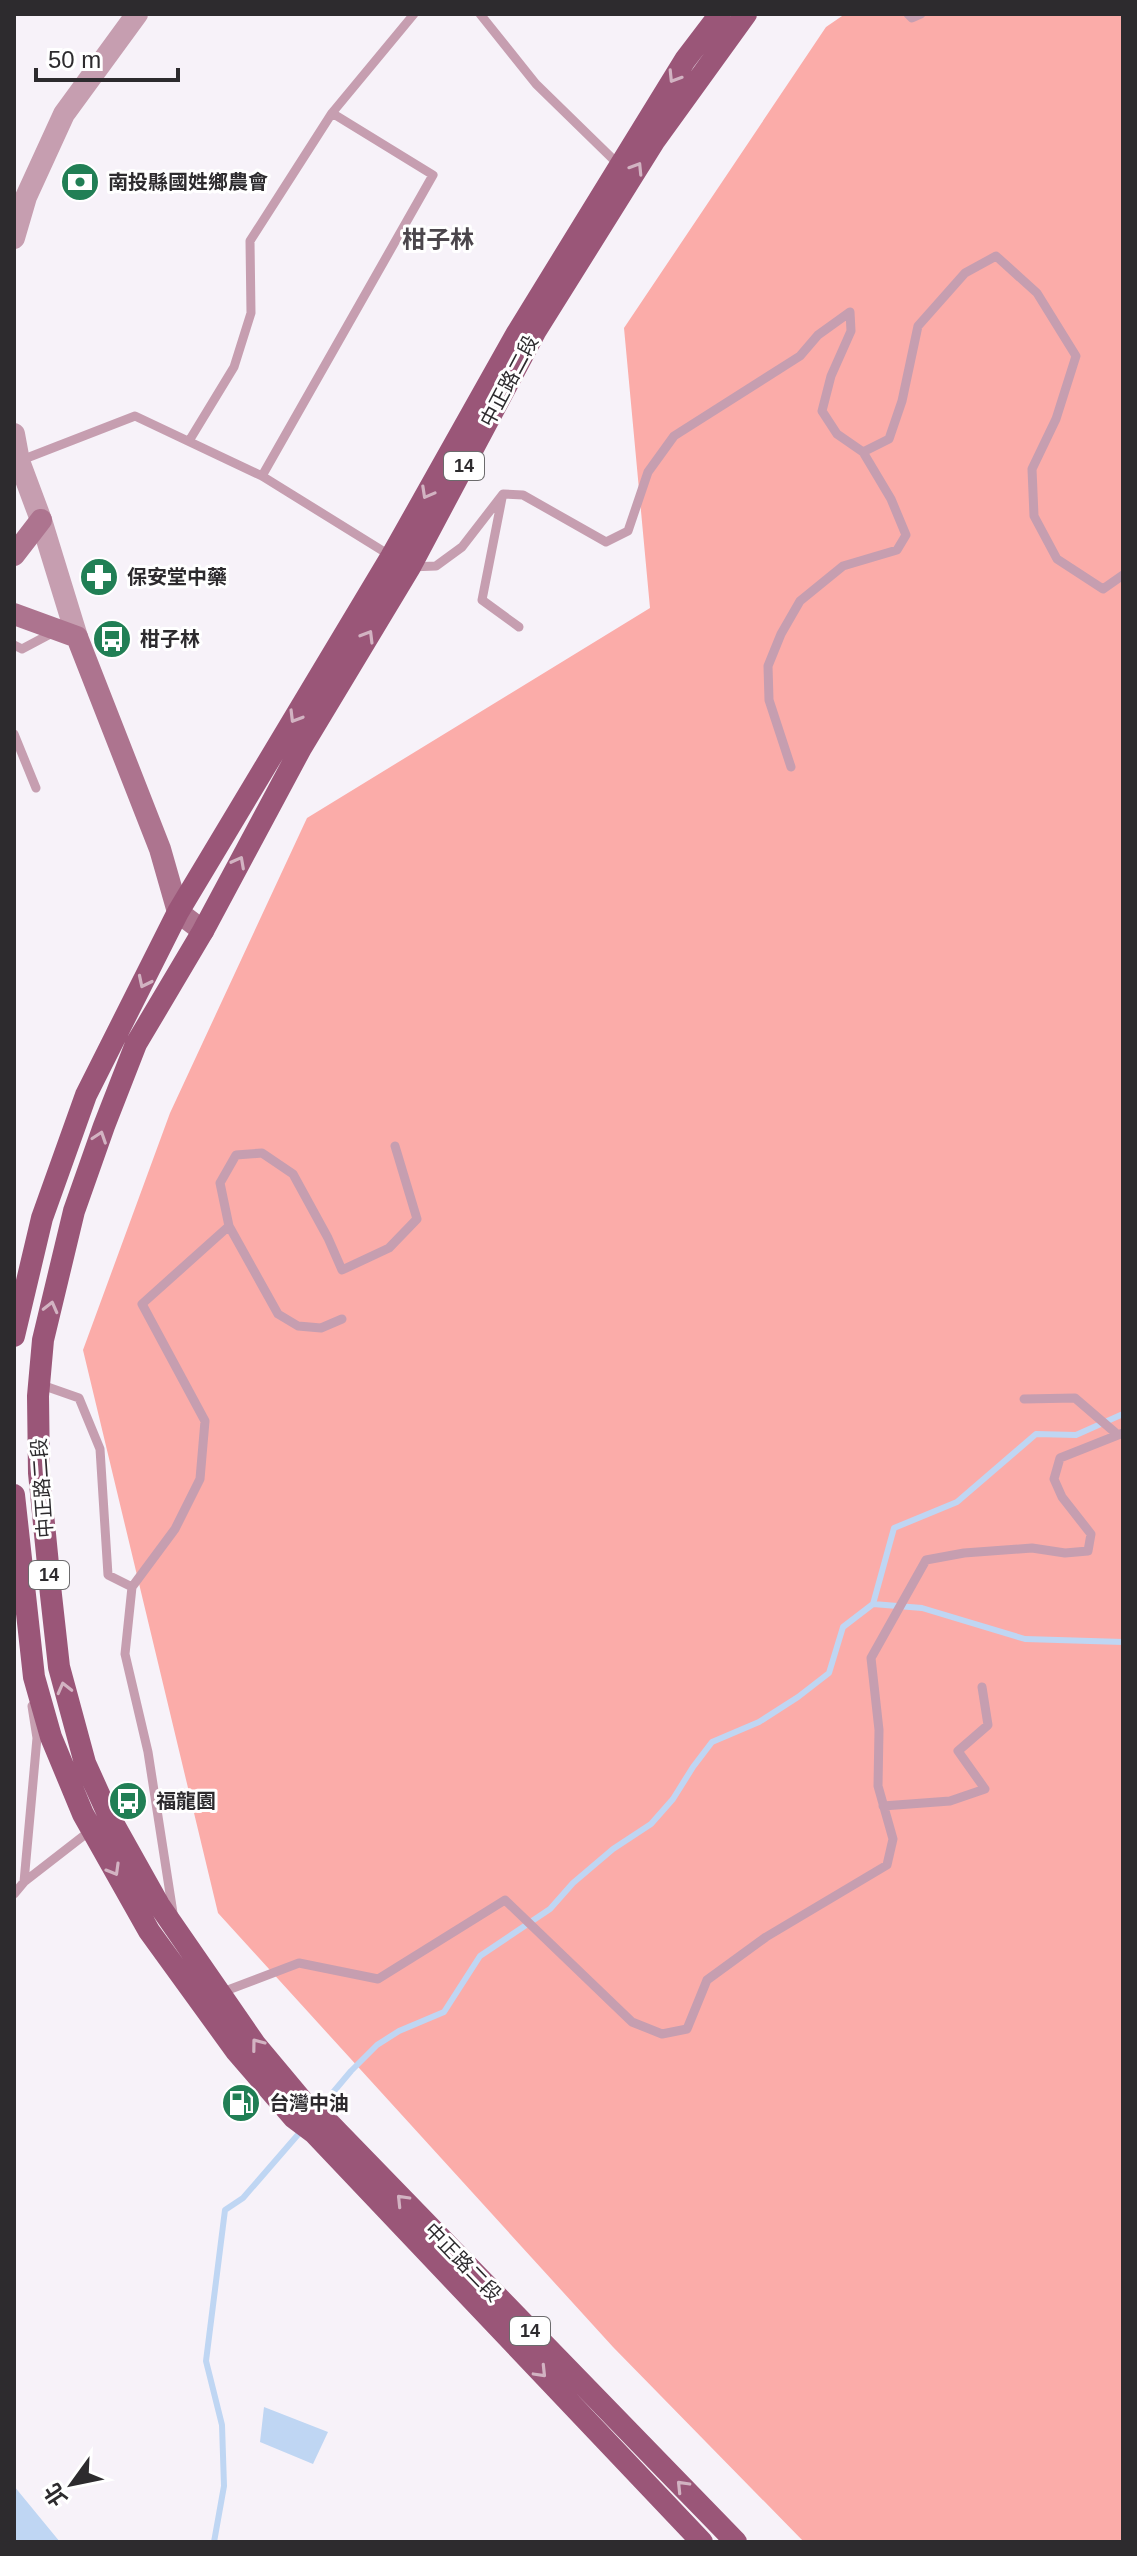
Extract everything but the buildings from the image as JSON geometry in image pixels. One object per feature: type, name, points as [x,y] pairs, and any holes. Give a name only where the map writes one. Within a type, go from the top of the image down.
[{"type":"main road","name":"中正路二段","points":[[300,2112],[159,1905],[108,1814],[85,1763],[59,1667],[51,1595],[39,1473],[39,1384],[43,1340],[74,1211],[136,1044],[203,931],[400,562],[517,333],[685,60],[720,14]]},
{"type":"main road","name":"中正路二段","points":[[14,1336],[42,1218],[86,1095],[178,912],[400,562],[535,332],[655,140],[746,14]]},
{"type":"main road","points":[[14,555],[41,520]]},
{"type":"main road","points":[[14,614],[67,634],[160,849],[178,912],[203,931]]},
{"type":"main road","name":"中正路二段","points":[[14,1495],[34,1677],[51,1737],[91,1830],[149,1931],[236,2051],[300,2112]]},
{"type":"main road","name":"14","points":[[300,2112],[320,2126]]},
{"type":"main road","name":"中正路二段","points":[[320,2126],[702,2542]]},
{"type":"main road","name":"中正路二段","points":[[320,2126],[736,2542]]},
{"type":"street","points":[[14,238],[26,197],[64,114],[137,14]]},
{"type":"street","points":[[14,434],[19,461],[41,520],[67,634]]},
{"type":"lane","points":[[189,441],[234,367],[251,313],[250,241],[332,113],[414,14]]},
{"type":"lane","points":[[480,14],[536,84],[619,165]]},
{"type":"lane","points":[[908,14],[912,18],[921,14]]},
{"type":"lane","points":[[262,476],[433,175],[332,113]]},
{"type":"lane","points":[[863,452],[889,439],[902,401],[918,326],[965,273],[996,256],[1037,293],[1076,356],[1056,419],[1032,469],[1034,516],[1057,559],[1103,589],[1123,575]]},
{"type":"lane","points":[[503,494],[523,495],[606,542],[628,531],[648,472],[674,436],[800,356],[818,335],[850,312],[851,331],[831,376],[822,411],[837,434],[863,452],[891,499],[906,535],[897,550],[843,566],[810,592],[800,601],[781,634],[768,666],[769,700],[791,767]]},
{"type":"lane","points":[[19,461],[135,416],[262,476],[400,562],[436,566],[462,547],[503,494]]},
{"type":"lane","points":[[503,494],[482,600],[519,627]]},
{"type":"lane","points":[[14,645],[22,649],[67,634]]},
{"type":"lane","points":[[14,734],[36,788]]},
{"type":"lane","points":[[342,1319],[321,1328],[298,1326],[278,1314],[229,1226],[220,1183],[236,1155],[262,1153],[293,1174],[342,1270],[389,1248],[417,1219],[395,1146]]},
{"type":"lane","points":[[175,1929],[148,1752],[125,1654],[132,1587],[175,1529],[200,1479],[205,1421],[142,1304],[229,1226]]},
{"type":"lane","points":[[39,1384],[79,1398],[100,1449],[108,1575],[132,1587]]},
{"type":"lane","points":[[220,1993],[299,1963],[378,1979],[505,1900],[632,2022],[662,2034],[687,2029],[707,1980],[766,1937],[887,1865],[893,1839],[878,1786],[879,1730],[871,1658],[926,1560],[964,1553],[1032,1548],[1065,1553],[1088,1551],[1091,1534],[1062,1497],[1054,1479],[1060,1458],[1118,1434],[1075,1398],[1024,1399]]},
{"type":"lane","points":[[14,1593],[37,1738],[24,1882]]},
{"type":"lane","points":[[883,1806],[950,1801],[985,1789],[958,1751],[988,1725],[982,1687]]},
{"type":"lane","points":[[14,1894],[24,1882],[91,1830]]},
{"type":"shaded area","points":[[845,14],[1123,14],[1123,2542],[804,2542],[613,2347],[218,1913],[83,1350],[170,1113],[307,818],[650,608],[624,328],[826,27]]},
{"type":"water","points":[[264,2407],[328,2432],[313,2464],[260,2442]]},
{"type":"water","points":[[14,2486],[60,2542],[14,2542]]},
{"type":"waterway","points":[[319,2109],[377,2045],[399,2031],[444,2012],[480,1956],[550,1909],[573,1883],[613,1849],[651,1824],[673,1799],[712,1742],[759,1722],[829,1673],[843,1627],[873,1604],[894,1528],[957,1502],[1036,1434],[1076,1435],[1123,1414]]},
{"type":"waterway","points":[[873,1604],[922,1608],[1025,1639],[1123,1642]]},
{"type":"waterway","points":[[214,2542],[224,2486],[222,2425],[206,2361],[225,2210],[243,2198],[302,2130]]},
{"type":"place","name":"南投縣國姓鄉農會","points":[[80,182]]},
{"type":"place","name":"保安堂中藥","points":[[99,577]]},
{"type":"place","name":"柑子林","points":[[112,639]]},
{"type":"place","name":"福龍園","points":[[128,1801]]},
{"type":"place","name":"台灣中油","points":[[241,2103]]},
{"type":"district","name":"柑子林","points":[[438,240]]}]
